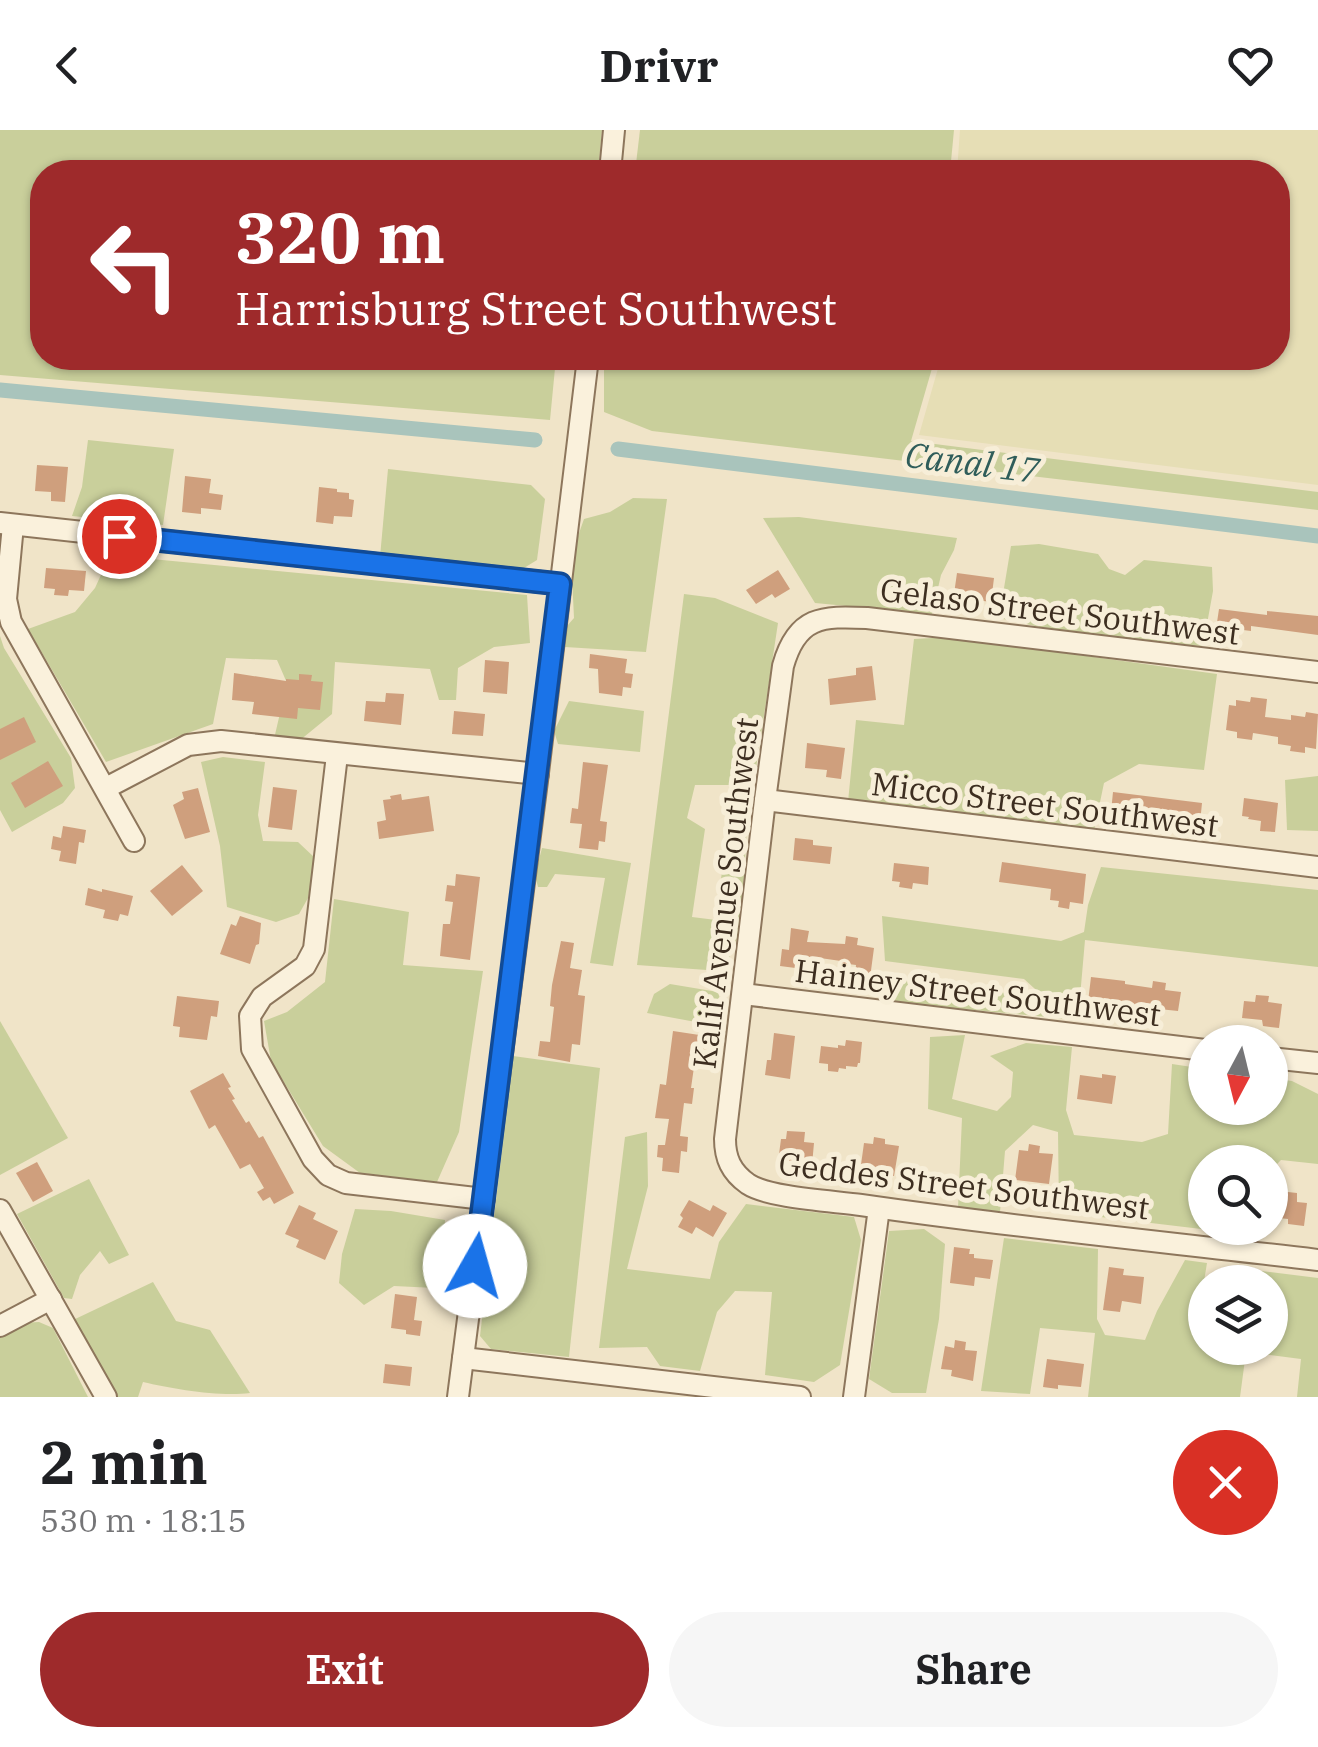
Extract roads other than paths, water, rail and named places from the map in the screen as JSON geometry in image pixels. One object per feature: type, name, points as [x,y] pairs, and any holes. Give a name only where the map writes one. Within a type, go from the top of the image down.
[{"type":"street","points":[[611,160],[614,130]]},
{"type":"street","points":[[458,1397],[587,370]]},
{"type":"street","points":[[134,841],[11,622],[6,599],[6,524],[560,584]]},
{"type":"street","name":"Gelaso Street Southwest","points":[[799,631],[828,616],[867,618],[1318,672]]},
{"type":"street","name":"Kalif Avenue Southwest","points":[[729,1166],[724,1139],[765,800],[784,666],[799,631]]},
{"type":"street","points":[[106,788],[188,745],[221,742],[538,774]]},
{"type":"street","points":[[337,755],[314,949],[305,966],[262,997],[250,1016],[252,1049],[313,1159],[328,1174],[346,1184],[484,1199]]},
{"type":"street","name":"Micco Street Southwest","points":[[765,800],[1318,868]]},
{"type":"street","name":"Hainey Street Southwest","points":[[743,994],[1188,1048]]},
{"type":"street","points":[[1288,1060],[1318,1063]]},
{"type":"street","name":"Geddes Street Southwest","points":[[729,1166],[750,1185],[774,1192],[1318,1260]]},
{"type":"street","points":[[854,1397],[879,1208]]},
{"type":"street","points":[[0,1210],[106,1397]]},
{"type":"street","points":[[0,1326],[51,1299]]},
{"type":"street","points":[[463,1358],[661,1389],[800,1397]]},
{"type":"waterway","name":"Canal 17","points":[[0,390],[535,440]]},
{"type":"waterway","name":"Canal 17","points":[[618,449],[1318,536]]}]
